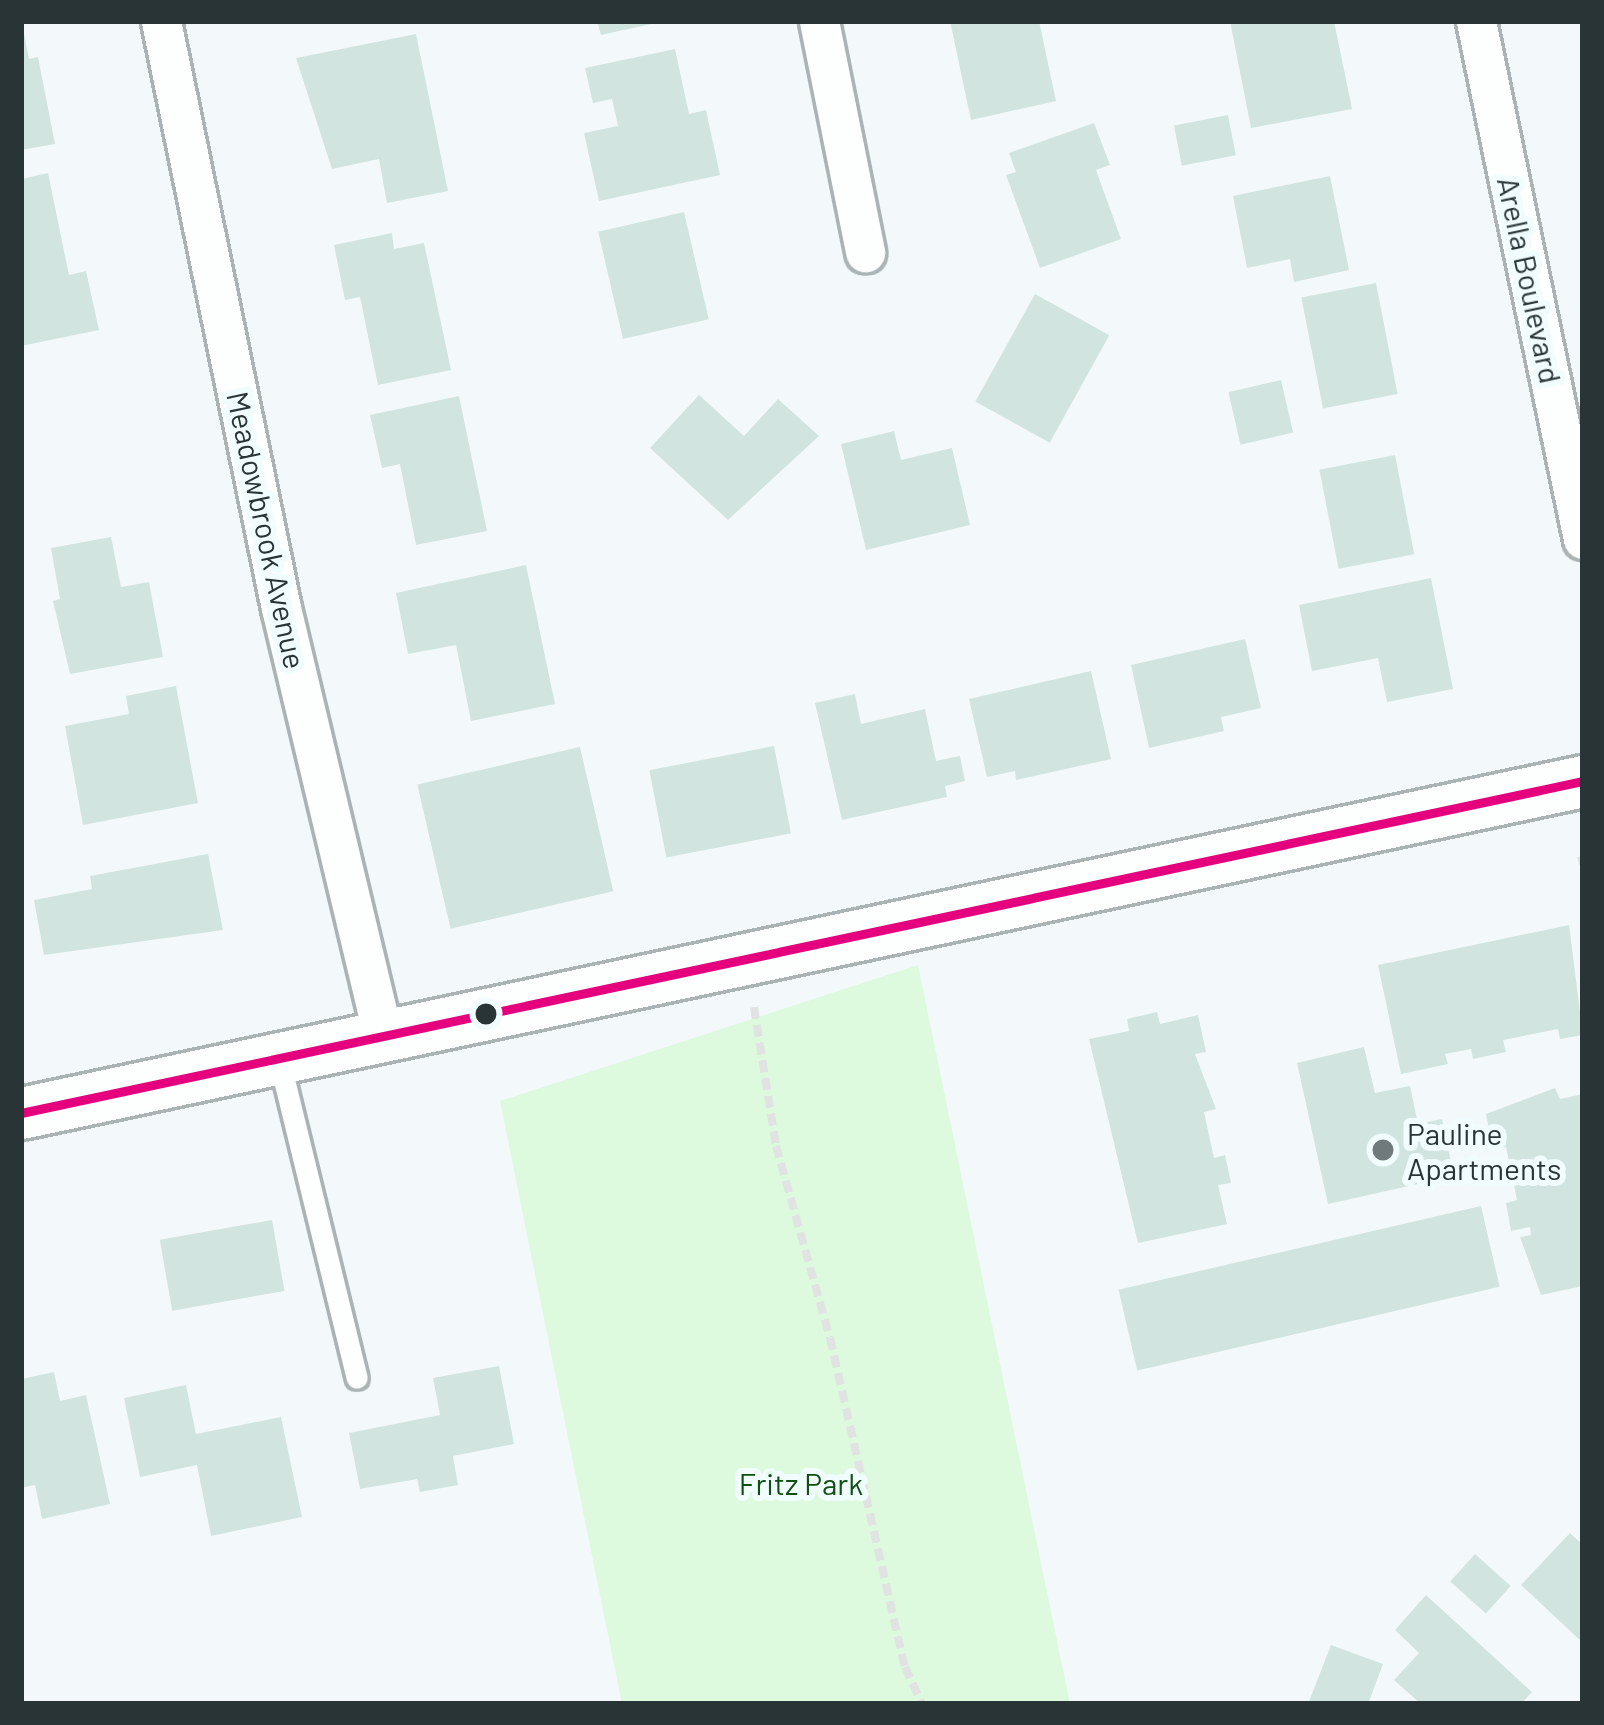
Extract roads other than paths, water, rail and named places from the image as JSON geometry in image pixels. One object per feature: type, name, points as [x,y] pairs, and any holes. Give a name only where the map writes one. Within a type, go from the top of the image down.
[{"type":"street","name":"Meadowbrook Avenue","points":[[161,21],[281,608],[383,1037]]},
{"type":"street","points":[[819,21],[865,252]]},
{"type":"street","name":"Arella Boulevard","points":[[1476,21],[1583,539]]},
{"type":"street","points":[[21,1112],[1583,781]]},
{"type":"lane","points":[[279,1059],[357,1378]]},
{"type":"place","name":"Pauline Apartments","points":[[1383,1150]]},
{"type":"park label","name":"Fritz Park","points":[[801,1483]]}]
